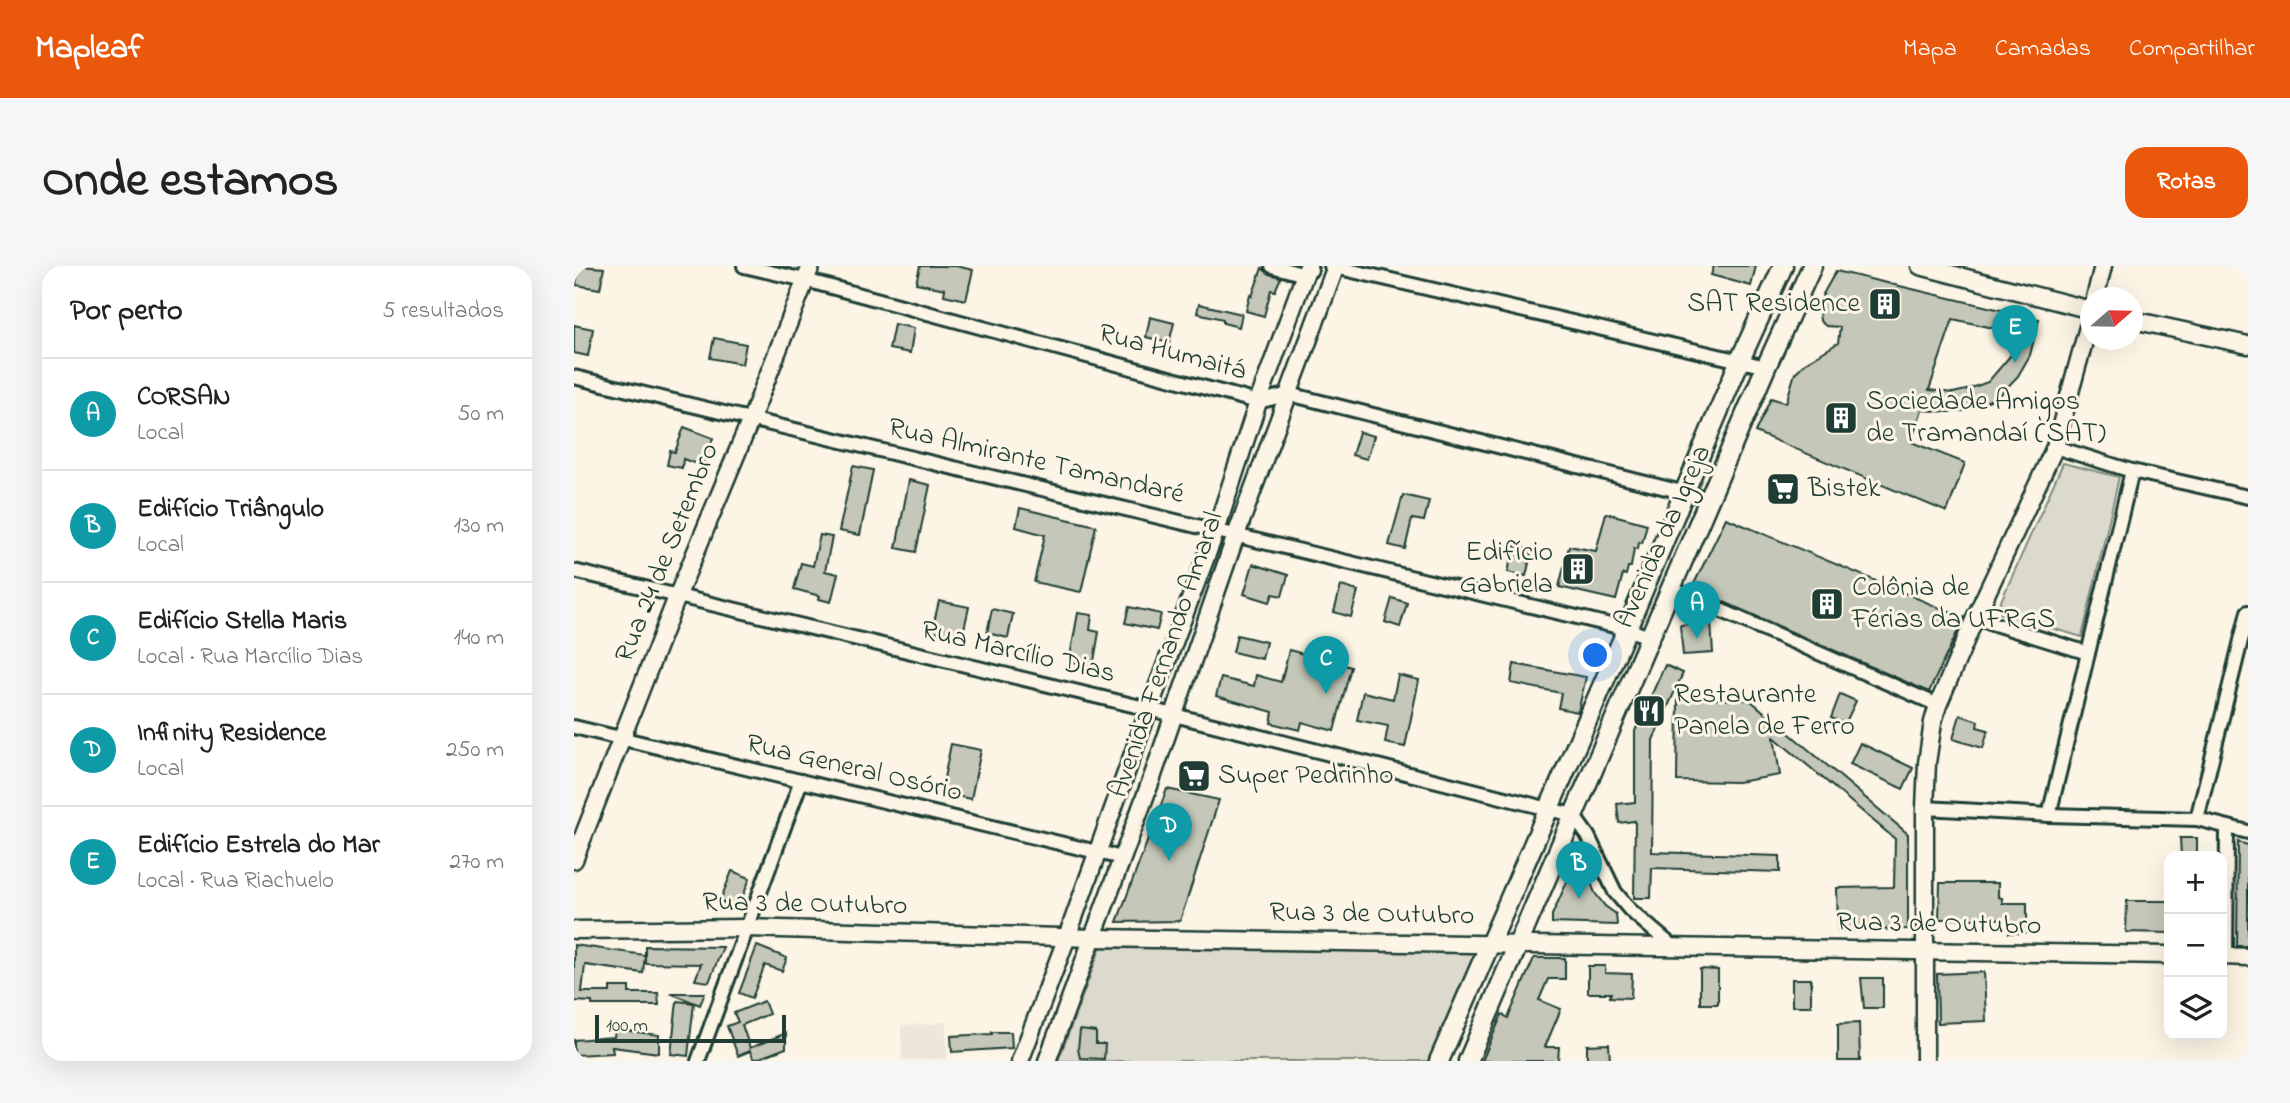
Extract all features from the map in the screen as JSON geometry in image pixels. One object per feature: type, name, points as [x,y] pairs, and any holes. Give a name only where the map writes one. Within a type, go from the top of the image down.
[{"type":"main road","name":"Avenida da Igreja","points":[[1439,1061],[1686,492],[1740,360],[1783,266]]},
{"type":"main road","name":"Avenida da Igreja","points":[[1468,1061],[1649,636],[1812,266]]},
{"type":"street","name":"Rua Humaitá","points":[[744,266],[808,273],[1258,402],[1289,394],[1710,499]]},
{"type":"street","points":[[1272,266],[1309,269]]},
{"type":"street","points":[[1335,266],[1766,367]]},
{"type":"street","name":"Avenida Fernando Amaral","points":[[1047,1061],[1152,778],[1236,535],[1335,266]]},
{"type":"street","points":[[1920,266],[2080,307]]},
{"type":"street","points":[[2098,287],[2103,266]]},
{"type":"street","name":"Avenida Fernando Amaral","points":[[1020,1061],[1068,937],[1216,530],[1258,402],[1309,269]]},
{"type":"street","name":"Rua 24 de Setembro","points":[[574,860],[808,273]]},
{"type":"street","points":[[2143,322],[2248,345]]},
{"type":"street","points":[[1925,1061],[1925,808],[1927,763],[1933,722],[1975,618],[2055,447],[2082,350]]},
{"type":"street","name":"Rua Almirante Tamandaré","points":[[574,377],[1649,636]]},
{"type":"street","points":[[2055,447],[2132,471],[2248,497]]},
{"type":"street","points":[[2049,815],[2132,471]]},
{"type":"street","name":"Rua Marcílio Dias","points":[[574,571],[1174,715],[1573,815]]},
{"type":"street","points":[[1672,589],[1938,705]]},
{"type":"street","points":[[2197,819],[2248,612]]},
{"type":"street","points":[[1975,618],[2088,653]]},
{"type":"street","name":"Rua General Osório","points":[[574,727],[1122,858]]},
{"type":"street","points":[[1123,782],[1152,778]]},
{"type":"street","points":[[698,1061],[800,781]]},
{"type":"street","points":[[1925,808],[2197,819],[2248,832]]},
{"type":"street","points":[[1573,815],[1588,836],[1615,892],[1672,946]]},
{"type":"street","points":[[2225,914],[2227,827]]},
{"type":"street","name":"Rua 3 de Outubro","points":[[574,930],[747,928],[1094,938],[2164,955]]},
{"type":"street","points":[[2227,956],[2248,957]]},
{"type":"shaded area","points":[[2063,463],[2119,477],[2082,637],[1996,612]]},
{"type":"shaded area","points":[[1102,944],[1478,951],[1428,1061],[1058,1061]]},
{"type":"shaded area","points":[[946,1022],[947,1059],[902,1060],[901,1025]]},
{"type":"building","points":[[579,266],[604,268],[600,289],[576,285]]},
{"type":"building","points":[[920,266],[956,266],[973,270],[966,300],[944,295],[945,289],[916,283]]},
{"type":"building","points":[[1714,266],[1756,266],[1751,286],[1711,275]]},
{"type":"building","points":[[1262,268],[1269,274],[1281,277],[1275,291],[1271,290],[1264,316],[1246,311]]},
{"type":"building","name":"Sociedade Amigos de Tramandaí (SAT)","points":[[1836,271],[2039,319],[2030,355],[2018,376],[2000,395],[1963,411],[1922,410],[1911,442],[1965,463],[1947,512],[1755,432],[1771,398],[1786,403],[1795,373],[1805,363],[1838,343],[1840,327],[1826,326],[1820,321],[1819,310],[1823,294]],"holes":[[[1953,319],[2020,334],[2011,355],[1988,382],[1953,393],[1929,390]]]},
{"type":"building","points":[[1199,304],[1242,314],[1239,327],[1223,323],[1223,319],[1197,313]]},
{"type":"building","points":[[1150,317],[1174,323],[1169,343],[1146,337]]},
{"type":"building","points":[[894,324],[914,328],[910,353],[889,349]]},
{"type":"building","points":[[574,325],[593,329],[588,356],[574,353]]},
{"type":"building","points":[[714,338],[746,344],[742,364],[710,358]]},
{"type":"building","points":[[684,427],[713,438],[702,466],[683,459],[682,468],[667,465],[670,451],[675,452]]},
{"type":"building","points":[[1359,432],[1374,436],[1367,459],[1352,455]]},
{"type":"building","points":[[853,466],[873,470],[860,535],[839,531]]},
{"type":"building","points":[[909,480],[930,485],[916,552],[896,548]]},
{"type":"building","points":[[1403,495],[1429,501],[1424,521],[1412,519],[1405,549],[1389,545]]},
{"type":"building","points":[[1020,508],[1096,526],[1081,592],[1034,582],[1045,535],[1016,527]]},
{"type":"building","points":[[1606,513],[1647,524],[1642,543],[1639,542],[1638,549],[1634,548],[1631,567],[1628,567],[1626,575],[1623,574],[1616,600],[1559,587],[1569,546],[1596,551]]},
{"type":"building","name":"Colônia de Férias da UFRGS","points":[[1726,518],[1964,618],[1929,692],[1692,588]]},
{"type":"building","points":[[820,535],[832,537],[825,571],[838,574],[831,602],[794,589],[801,563],[813,566]]},
{"type":"building","points":[[1514,546],[1532,550],[1526,576],[1508,572]]},
{"type":"building","points":[[1253,564],[1288,575],[1282,596],[1273,594],[1270,602],[1244,594]]},
{"type":"building","points":[[1341,586],[1358,591],[1351,617],[1334,612]]},
{"type":"building","points":[[1392,598],[1407,603],[1400,627],[1385,622]]},
{"type":"building","points":[[939,601],[969,607],[962,638],[932,631]]},
{"type":"building","points":[[1129,607],[1161,614],[1157,630],[1125,623]]},
{"type":"building","points":[[992,609],[1013,614],[1008,638],[987,633]]},
{"type":"building","points":[[1078,613],[1092,615],[1090,630],[1099,632],[1093,667],[1069,662]]},
{"type":"building","points":[[1711,622],[1713,653],[1683,655],[1680,625]]},
{"type":"building","points":[[1237,635],[1266,642],[1262,659],[1233,652]]},
{"type":"building","points":[[1289,650],[1351,667],[1334,731],[1302,722],[1300,730],[1271,723],[1273,712],[1216,696],[1221,678],[1254,686],[1256,675],[1281,682]]},
{"type":"building","points":[[1514,664],[1586,677],[1578,712],[1558,708],[1561,693],[1511,683]]},
{"type":"building","points":[[1665,665],[1683,673],[1653,740],[1652,852],[1780,856],[1780,872],[1652,868],[1651,898],[1634,898],[1635,821],[1619,823],[1617,804],[1635,802],[1635,731]]},
{"type":"building","points":[[1398,675],[1419,680],[1405,747],[1385,743],[1388,726],[1357,720],[1363,692],[1393,699]]},
{"type":"building","points":[[1840,694],[1856,701],[1845,724],[1831,718]]},
{"type":"building","points":[[1678,698],[1750,700],[1908,834],[1908,929],[1838,931],[1837,888],[1894,887],[1895,839],[1774,737],[1780,775],[1738,782],[1677,781]]},
{"type":"building","points":[[1960,715],[1978,721],[1977,727],[1988,730],[1983,748],[1953,739]]},
{"type":"building","points":[[1860,743],[1913,768],[1903,789],[1850,764]]},
{"type":"building","points":[[951,744],[981,750],[971,799],[941,793]]},
{"type":"building","points":[[1167,789],[1219,800],[1180,921],[1117,922]]},
{"type":"building","points":[[2180,838],[2197,838],[2197,851],[2181,851]]},
{"type":"building","points":[[2238,842],[2248,845],[2248,946],[2237,946]]},
{"type":"building","points":[[1576,862],[1584,864],[1595,893],[1605,906],[1616,914],[1617,925],[1552,923],[1552,915]]},
{"type":"building","points":[[732,871],[750,878],[738,909],[720,901]]},
{"type":"building","points":[[1940,883],[1998,883],[1998,897],[2002,898],[2002,903],[2027,903],[2027,933],[2009,933],[2009,919],[1939,919]]},
{"type":"building","points":[[2127,901],[2164,901],[2164,933],[2126,932]]},
{"type":"building","points":[[574,945],[645,955],[643,973],[585,965],[582,992],[610,992],[610,987],[629,987],[629,993],[658,993],[659,1005],[592,1005],[592,1002],[574,1001]]},
{"type":"building","points":[[645,946],[723,947],[709,982],[695,980],[701,964],[645,963]]},
{"type":"building","points":[[757,946],[787,958],[782,971],[765,965],[752,998],[739,993]]},
{"type":"building","points":[[1534,958],[1565,958],[1565,979],[1548,979],[1539,1000],[1561,1009],[1545,1047],[1559,1047],[1558,1061],[1482,1061],[1502,1014],[1508,1018]]},
{"type":"building","points":[[1588,966],[1605,966],[1605,973],[1632,974],[1631,998],[1610,997],[1611,993],[1588,993]]},
{"type":"building","points":[[1700,969],[1718,970],[1718,1004],[1700,1004]]},
{"type":"building","points":[[1984,972],[1986,1021],[1938,1023],[1937,974]]},
{"type":"building","points":[[1861,978],[1883,978],[1883,1008],[1864,1008]]},
{"type":"building","points":[[1792,979],[1811,979],[1811,1006],[1792,1006]]},
{"type":"building","points":[[670,993],[705,993],[700,1005]]},
{"type":"building","points":[[677,1001],[694,1003],[688,1056],[671,1054]]},
{"type":"building","points":[[764,1001],[769,1014],[742,1025],[750,1048],[786,1033],[786,1048],[754,1060],[750,1051],[738,1056],[727,1026],[738,1022],[734,1013]]},
{"type":"building","points":[[1859,1023],[1860,1061],[1838,1061],[1838,1024]]},
{"type":"building","points":[[615,1029],[659,1035],[659,1053],[612,1047],[613,1053],[574,1055],[574,1040],[614,1037]]},
{"type":"building","points":[[1080,1030],[1096,1032],[1096,1044],[1105,1044],[1104,1059],[1080,1058]]},
{"type":"building","points":[[1011,1032],[1012,1048],[952,1052],[951,1036]]},
{"type":"building","points":[[1609,1044],[1610,1061],[1587,1061],[1587,1045]]},
{"type":"place","name":"SAT Residence","points":[[1885,304]]},
{"type":"place","name":"Edifício Estrela do Mar","points":[[2015,363]]},
{"type":"place","name":"Sociedade Amigos de Tramandaí (SAT)","points":[[1841,418]]},
{"type":"place","name":"Bistek","points":[[1783,489]]},
{"type":"place","name":"Edifício Gabriela","points":[[1578,569]]},
{"type":"place","name":"Colônia de Férias da UFRGS","points":[[1827,604]]},
{"type":"place","name":"CORSAN","points":[[1697,639]]},
{"type":"place","name":"Edifício Stella Maris","points":[[1326,694]]},
{"type":"place","name":"Restaurante Panela de Ferro","points":[[1649,711]]},
{"type":"place","name":"Super Pedrinho","points":[[1194,776]]},
{"type":"place","name":"Infinity Residence","points":[[1169,861]]},
{"type":"place","name":"Edifício Triângulo","points":[[1579,899]]}]
